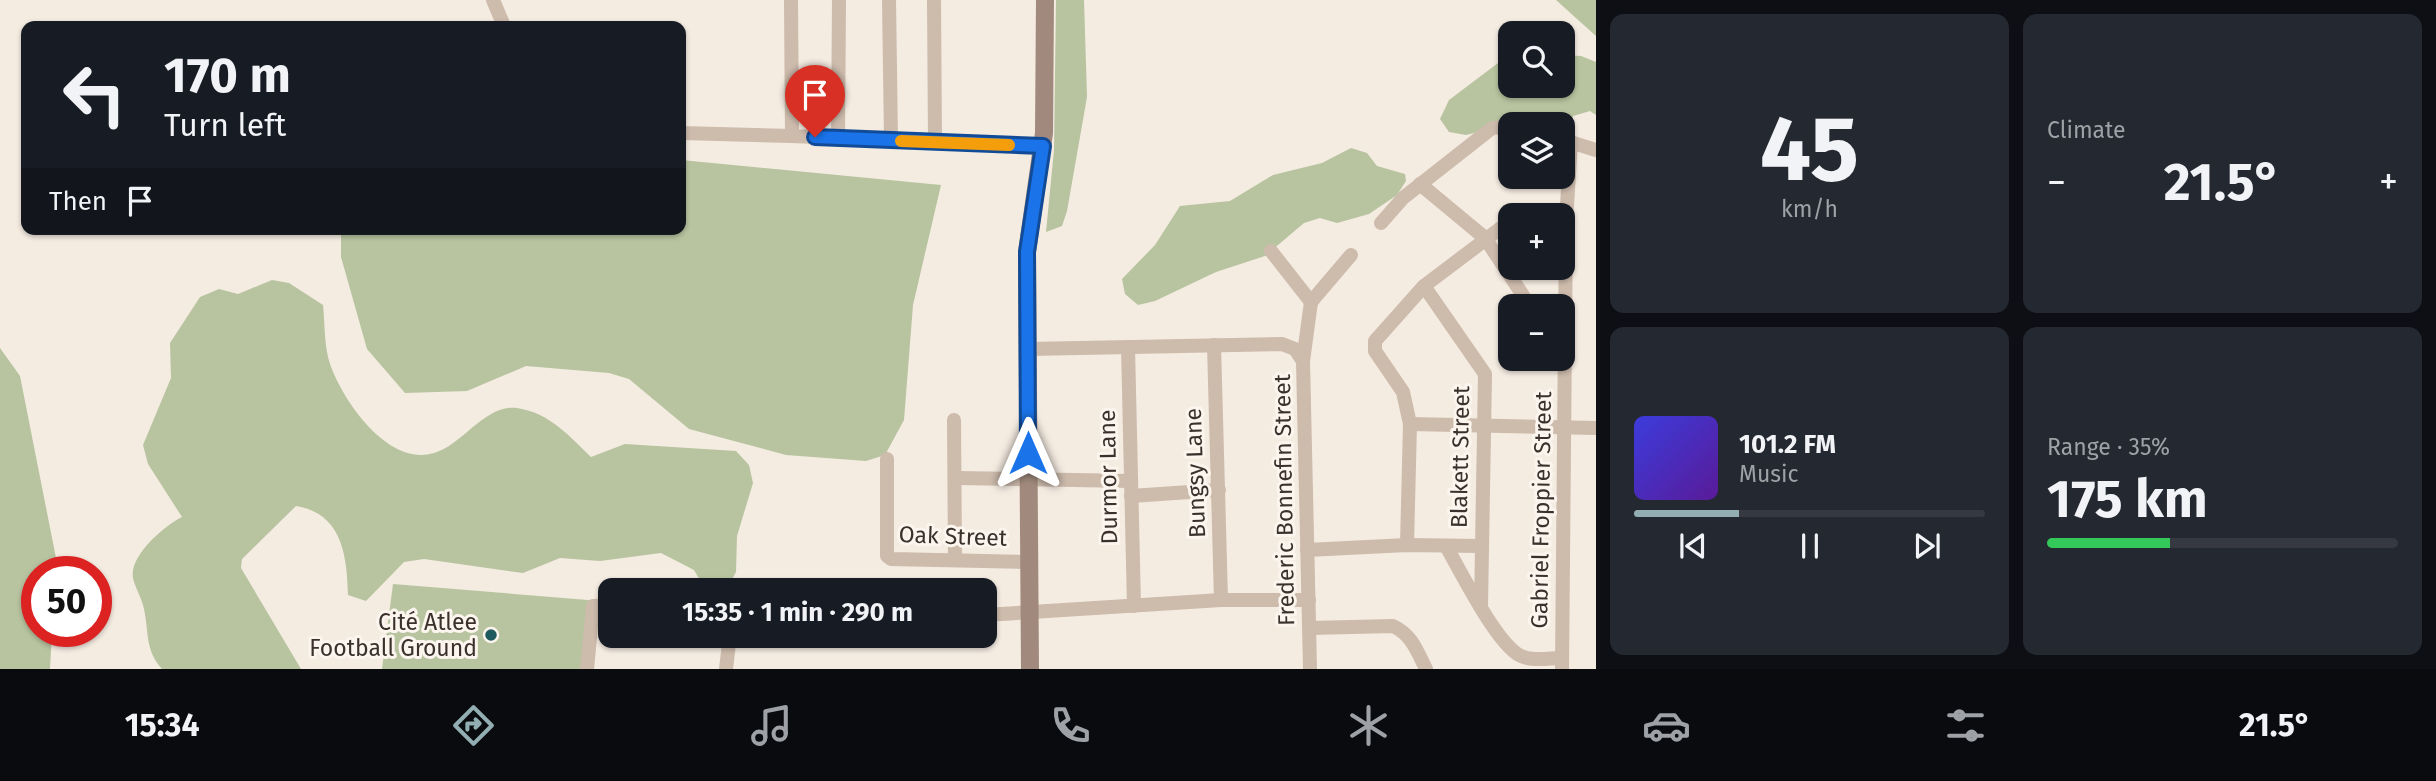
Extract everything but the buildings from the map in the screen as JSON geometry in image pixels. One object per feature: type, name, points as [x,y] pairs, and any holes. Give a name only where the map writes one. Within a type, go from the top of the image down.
[{"type":"main road","points":[[1030,669],[1032,611],[1028,479],[1027,252],[1043,146],[1045,0]]},
{"type":"street","points":[[493,0],[502,21]]},
{"type":"street","points":[[791,0],[792,136]]},
{"type":"street","points":[[838,138],[839,0]]},
{"type":"street","points":[[889,0],[891,140]]},
{"type":"street","points":[[934,0],[935,142]]},
{"type":"street","points":[[1381,223],[1420,184],[1492,128],[1498,127]]},
{"type":"street","points":[[686,133],[1043,146]]},
{"type":"street","points":[[1575,143],[1596,150]]},
{"type":"street","points":[[1420,184],[1485,238],[1522,294]]},
{"type":"street","points":[[1407,545],[1410,424],[1404,392],[1375,351],[1375,341],[1424,286],[1498,230]]},
{"type":"street","points":[[1271,251],[1311,302]]},
{"type":"street","points":[[1303,361],[1311,302],[1351,255]]},
{"type":"street","name":"Blakett Street","points":[[1424,286],[1485,374],[1481,606]]},
{"type":"street","name":"Frederic Bonnefin Street","points":[[1028,349],[1282,344],[1295,349],[1303,361],[1310,669]]},
{"type":"street","name":"Bungsy Lane","points":[[1214,345],[1221,600]]},
{"type":"street","name":"Durmor Lane","points":[[1128,347],[1134,606]]},
{"type":"street","name":"Gabriel Froppier Street","points":[[1562,663],[1564,371]]},
{"type":"street","points":[[954,419],[955,559]]},
{"type":"street","points":[[1410,424],[1596,428]]},
{"type":"street","name":"Oak Street","points":[[887,459],[887,556],[891,559],[1031,562]]},
{"type":"street","points":[[956,478],[1028,479],[1131,488],[1219,490]]},
{"type":"street","points":[[1307,550],[1407,545],[1481,546]]},
{"type":"street","points":[[1446,546],[1503,640],[1519,655],[1562,663]]},
{"type":"street","points":[[997,614],[1221,600],[1309,600]]},
{"type":"street","points":[[587,669],[593,606],[598,606]]},
{"type":"street","points":[[1310,628],[1394,626],[1405,632],[1413,641],[1426,669]]},
{"type":"street","points":[[726,669],[728,648]]},
{"type":"green space","points":[[1056,0],[1084,0],[1087,97],[1067,211],[1062,226],[1046,232],[1054,150]]},
{"type":"green space","points":[[1556,0],[1596,0],[1596,36]]},
{"type":"green space","points":[[1575,56],[1596,62],[1596,115],[1590,111],[1575,115],[1575,112],[1498,112],[1498,127],[1466,135],[1449,132],[1440,119],[1449,100],[1498,63],[1498,98],[1575,98]]},
{"type":"green space","points":[[1351,148],[1367,153],[1377,166],[1405,174],[1406,181],[1397,195],[1369,214],[1337,223],[1320,218],[1304,223],[1265,256],[1216,272],[1155,301],[1138,305],[1125,294],[1122,279],[1155,245],[1180,206],[1230,201],[1273,175],[1322,163]]},
{"type":"green space","points":[[686,160],[941,185],[913,305],[904,420],[885,455],[866,461],[786,455],[689,429],[629,379],[609,373],[526,366],[467,391],[405,393],[367,349],[341,257],[341,235],[686,235]]},
{"type":"green space","points":[[272,280],[289,283],[323,305],[327,350],[336,379],[356,412],[370,428],[384,441],[400,450],[417,455],[434,453],[445,449],[495,412],[505,408],[517,408],[549,420],[591,457],[625,444],[736,451],[749,465],[753,483],[737,536],[736,572],[733,578],[699,578],[694,570],[661,553],[600,561],[560,558],[523,573],[424,559],[404,562],[366,601],[348,595],[343,552],[332,527],[323,517],[311,510],[296,506],[242,559],[241,568],[301,669],[162,669],[150,648],[143,605],[133,578],[133,569],[136,560],[149,543],[182,517],[148,464],[143,445],[171,378],[170,343],[200,297],[219,289],[238,294]]},
{"type":"green space","points":[[0,348],[20,376],[56,556],[21,556],[21,647],[51,647],[50,669],[0,669]]},
{"type":"green space","name":"Cité Atlee Football Ground","points":[[393,584],[598,601],[590,669],[382,669]]},
{"type":"slow traffic","points":[[901,141],[1009,145]]},
{"type":"place","name":"Cité Atlee Football Ground","points":[[491,635]]},
{"type":"route","points":[[815,137],[1043,146],[1027,252],[1028,453]]}]
